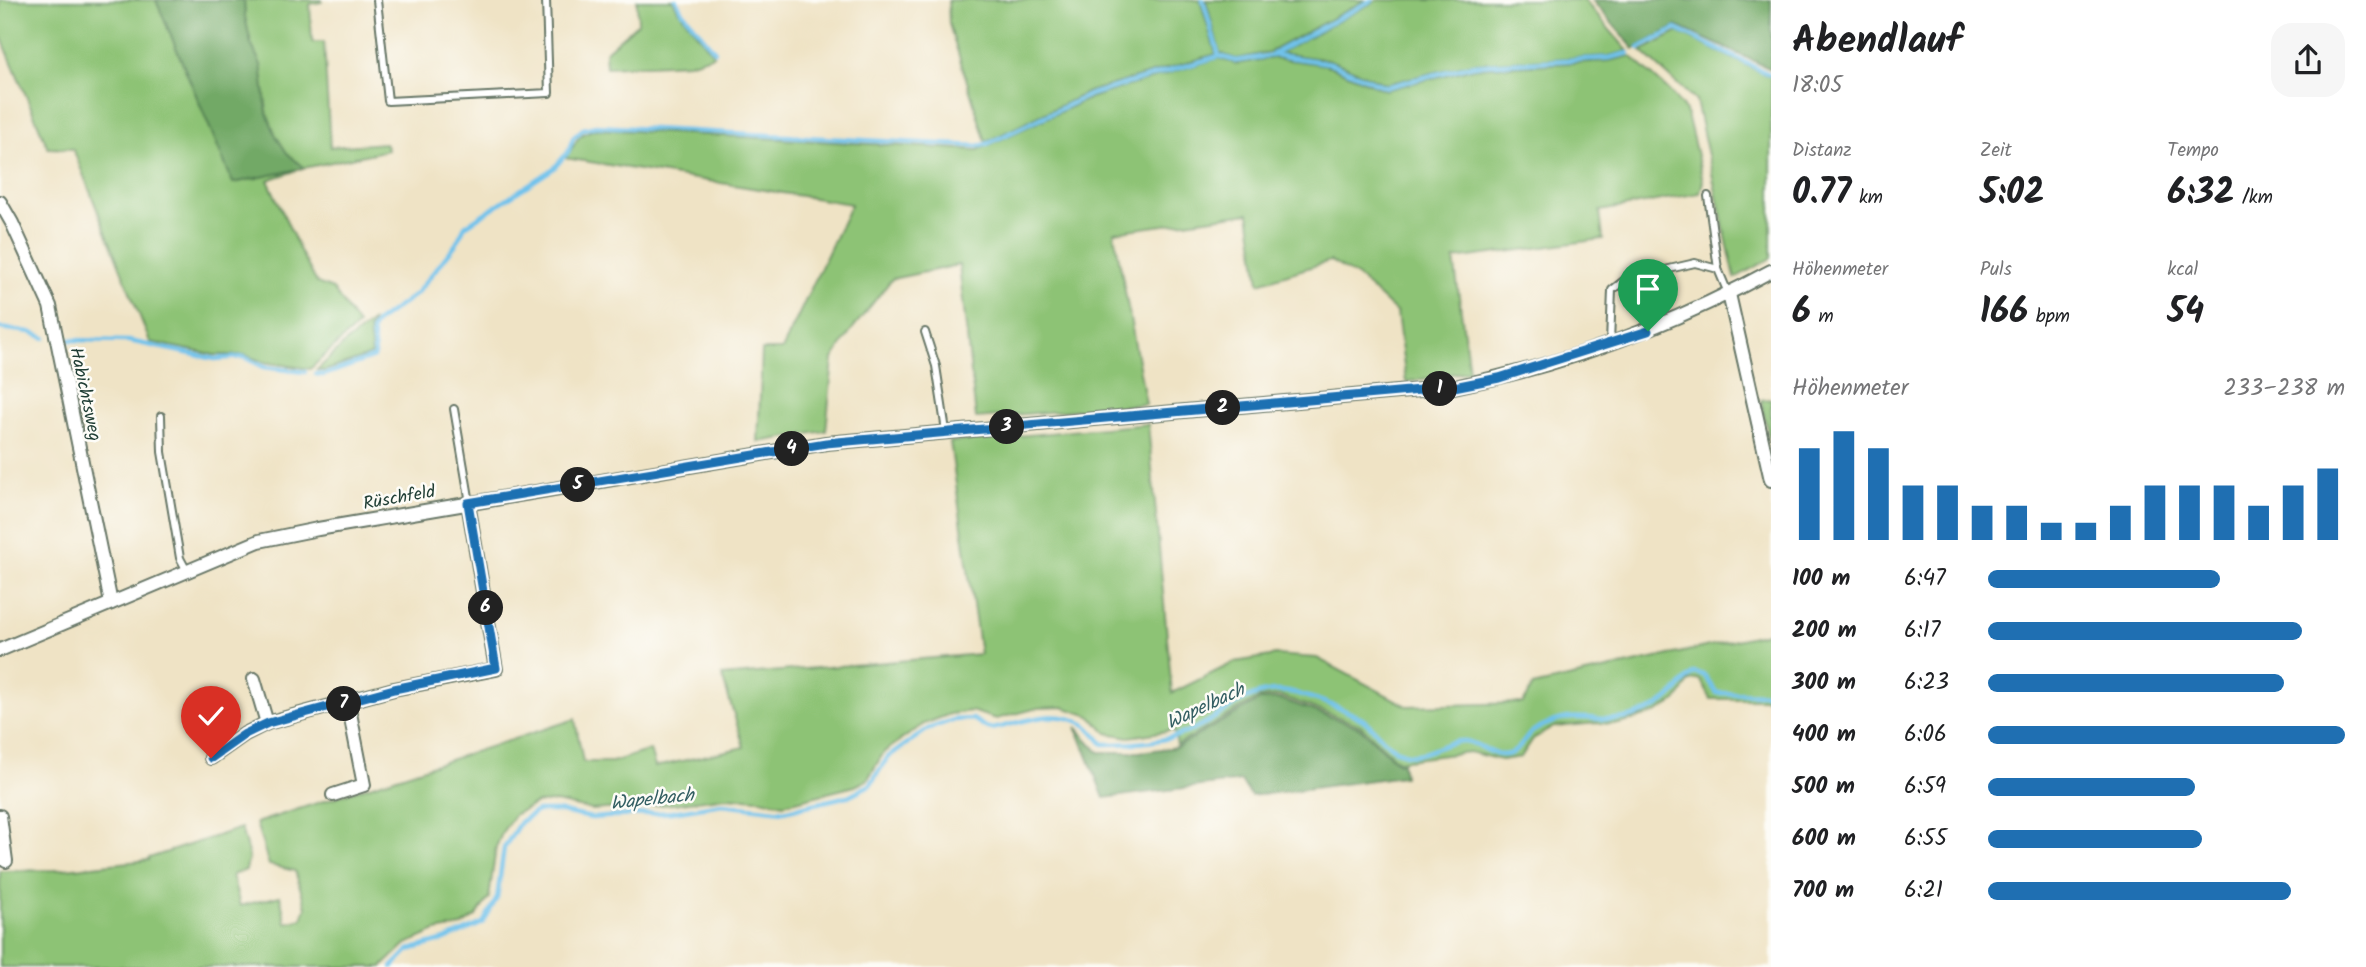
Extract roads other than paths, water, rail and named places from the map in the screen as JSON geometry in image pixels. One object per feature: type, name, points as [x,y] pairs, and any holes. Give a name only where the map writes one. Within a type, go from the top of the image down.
[{"type":"street","name":"Habichtsweg","points":[[0,202],[50,306],[111,603]]},
{"type":"street","name":"Rüschfeld","points":[[0,650],[259,541],[826,443],[1454,387],[1499,378],[1648,331],[1771,271]]},
{"type":"street","points":[[1728,294],[1771,480]]},
{"type":"street","points":[[211,758],[245,734],[268,723],[394,689],[496,668],[469,503]]},
{"type":"street","points":[[254,679],[268,723]]},
{"type":"street","points":[[332,795],[364,785],[348,703]]},
{"type":"street","points":[[0,816],[6,861]]},
{"type":"lane","points":[[377,0],[388,101],[549,93],[546,0]]},
{"type":"lane","points":[[1708,196],[1718,268],[1728,294]]},
{"type":"lane","points":[[1610,343],[1612,290],[1626,279],[1695,263],[1718,268]]},
{"type":"lane","points":[[925,332],[936,366],[947,433]]},
{"type":"lane","points":[[454,409],[469,503]]},
{"type":"lane","points":[[160,416],[162,452],[180,558],[187,571]]},
{"type":"waterway","points":[[676,0],[715,51]]},
{"type":"waterway","points":[[1203,0],[1219,56]]},
{"type":"waterway","points":[[1271,55],[1372,0]]},
{"type":"waterway","points":[[1639,48],[1676,29],[1771,75]]},
{"type":"waterway","points":[[316,374],[324,375],[374,357],[372,330],[377,322],[416,294],[456,244],[465,226],[554,168],[568,152],[573,138],[583,129],[596,126],[978,146],[1089,95],[1219,56],[1236,61],[1275,55],[1330,63],[1386,87],[1473,65],[1609,58],[1629,53]]},
{"type":"waterway","points":[[0,328],[30,332],[45,338]]},
{"type":"waterway","points":[[69,340],[129,341],[215,359],[244,357],[264,367],[305,372]]},
{"type":"waterway","name":"Wapelbach","points":[[392,967],[409,950],[445,940],[483,923],[497,898],[504,848],[520,822],[537,811],[557,811],[592,818],[672,812],[722,804],[784,811],[848,796],[870,785],[888,757],[928,729],[953,720],[973,719],[992,729],[1038,718],[1061,717],[1084,724],[1103,744],[1139,743],[1185,733],[1254,695],[1277,691],[1320,701],[1354,715],[1367,723],[1391,747],[1403,753],[1419,754],[1449,743],[1464,741],[1503,755],[1516,750],[1532,732],[1556,721],[1571,718],[1619,719],[1657,707],[1694,673],[1704,675],[1717,693],[1771,694]]}]
